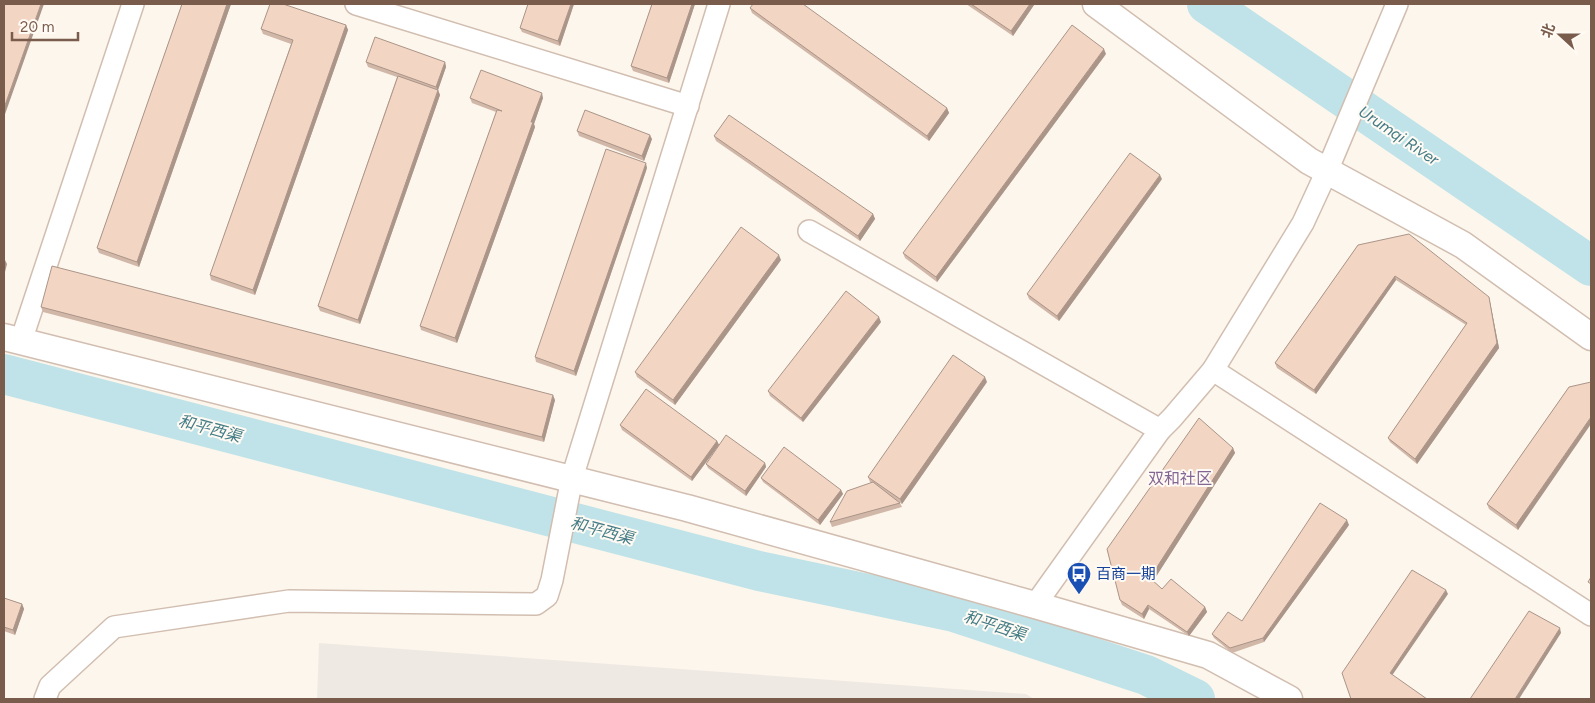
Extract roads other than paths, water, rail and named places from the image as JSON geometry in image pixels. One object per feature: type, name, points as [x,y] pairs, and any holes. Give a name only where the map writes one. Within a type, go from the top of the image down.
[{"type":"street","points":[[133,4],[12,339],[687,508],[1035,605],[1208,655],[1289,699]]},
{"type":"street","points":[[356,4],[688,106]]},
{"type":"street","points":[[45,699],[50,686],[114,627],[289,601],[536,604],[547,596],[552,580],[572,479],[719,4]]},
{"type":"street","points":[[1096,4],[1309,161],[1332,159],[1463,245],[1591,337]]},
{"type":"street","points":[[1035,605],[1160,430],[1214,370],[1303,223],[1397,4]]},
{"type":"street","points":[[809,231],[1160,430]]},
{"type":"street","points":[[1214,370],[1591,616]]},
{"type":"waterway","name":"Urumqi River","points":[[1207,4],[1591,266]]},
{"type":"waterway","name":"和平西渠","points":[[4,374],[759,571],[954,612],[1146,675],[1195,699]]},
{"type":"place","name":"百商一期","points":[[1079,595]]},
{"type":"district","name":"双和社区","points":[[1180,478]]}]
